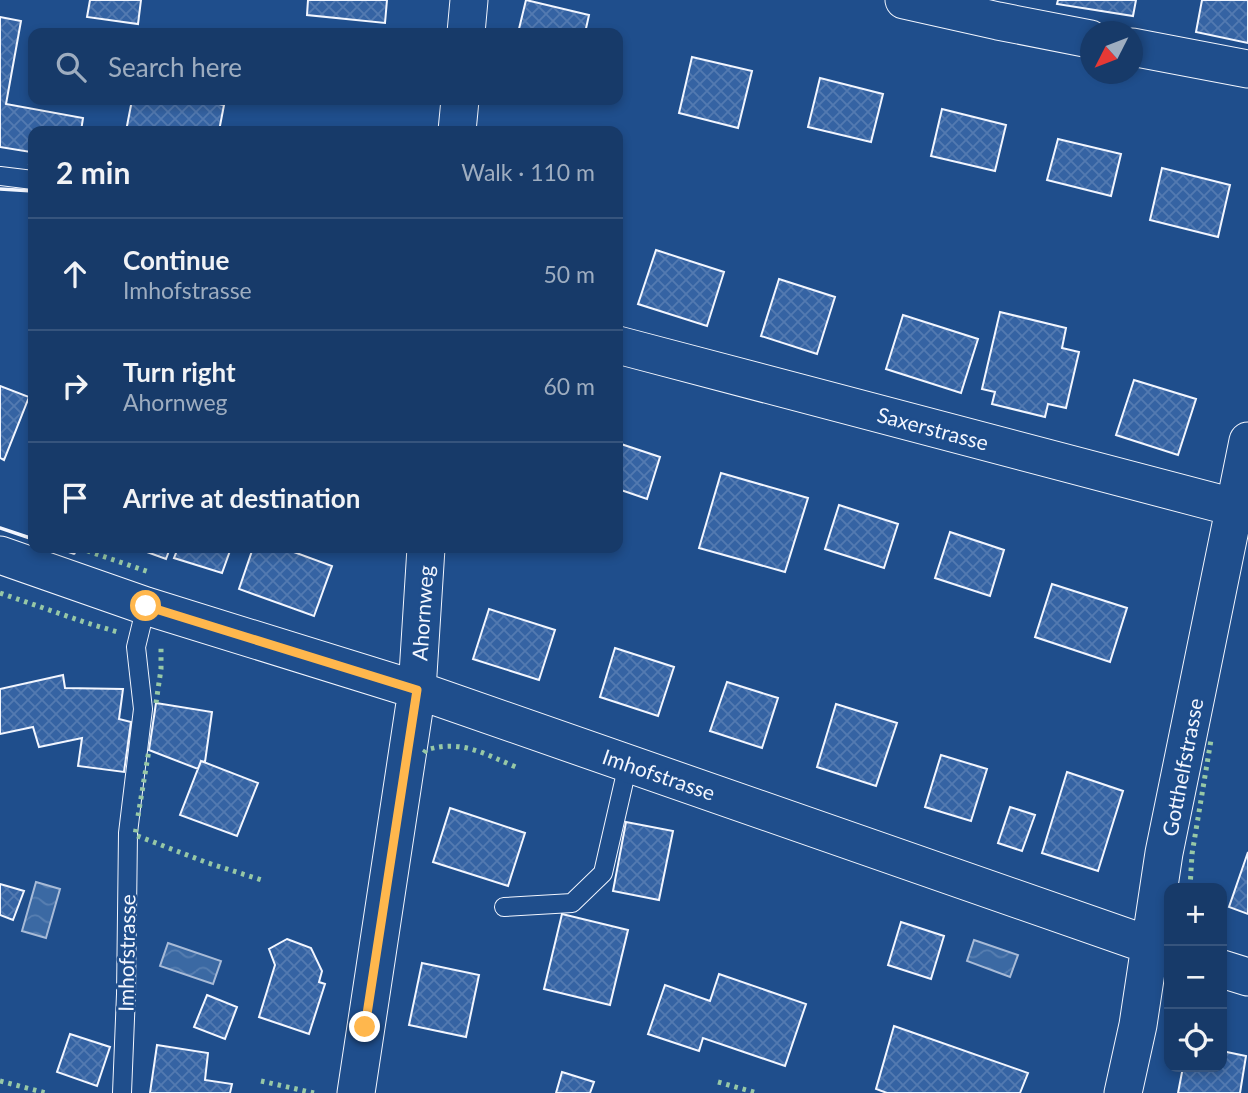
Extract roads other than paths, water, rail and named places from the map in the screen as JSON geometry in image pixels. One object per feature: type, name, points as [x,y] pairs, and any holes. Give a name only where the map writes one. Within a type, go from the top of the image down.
[{"type":"street","points":[[466,28],[469,0]]},
{"type":"street","points":[[904,0],[998,22],[1080,37]]},
{"type":"street","points":[[1143,49],[1248,69]]},
{"type":"street","points":[[457,126],[460,105]]},
{"type":"street","name":"Saxerstrasse","points":[[623,346],[1241,510]]},
{"type":"street","name":"Gotthelfstrasse","points":[[1123,1093],[1138,1026],[1160,949],[1164,853],[1241,510],[1248,442]]},
{"type":"street","name":"Ahornweg","points":[[356,1093],[417,690],[426,553]]},
{"type":"street","name":"Imhofstrasse","points":[[0,555],[146,606],[417,690],[1160,949]]},
{"type":"street","points":[[1227,971],[1248,978]]},
{"type":"lane","points":[[0,176],[28,179]]},
{"type":"lane","name":"Imhofstrasse","points":[[122,1093],[128,833],[143,709],[136,647],[146,606]]},
{"type":"lane","points":[[504,907],[572,903],[603,873],[628,764]]},
{"type":"water","points":[[36,882],[60,889],[46,938],[22,931]]},
{"type":"water","points":[[974,940],[1018,955],[1010,977],[967,961]]},
{"type":"water","points":[[168,943],[221,961],[213,984],[160,966]]}]
